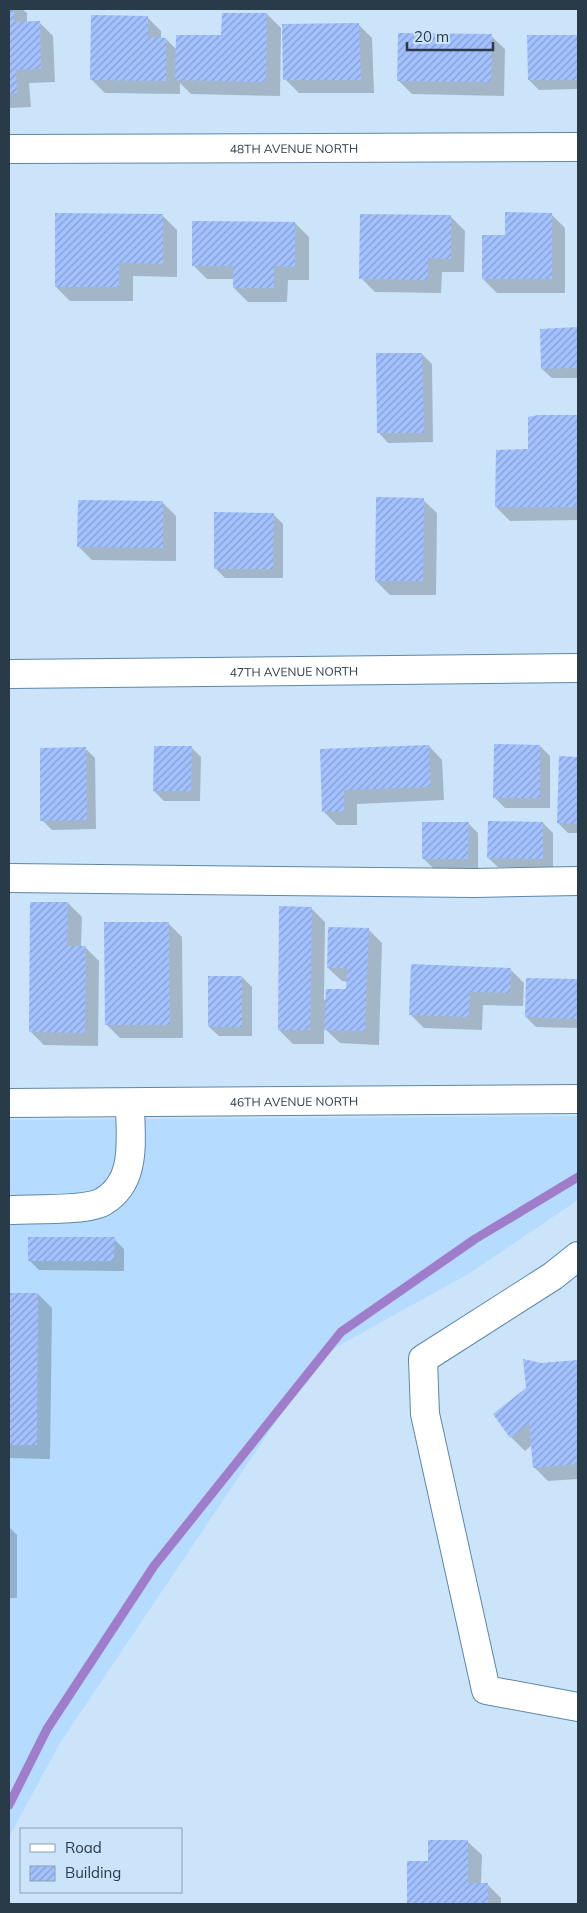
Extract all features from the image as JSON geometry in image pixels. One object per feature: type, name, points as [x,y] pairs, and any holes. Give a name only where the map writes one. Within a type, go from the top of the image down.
[{"type":"street","name":"48TH AVENUE NORTH","points":[[9,149],[578,147]]},
{"type":"street","name":"47TH AVENUE NORTH","points":[[9,674],[578,668]]},
{"type":"street","points":[[9,878],[475,884],[578,881]]},
{"type":"street","name":"46TH AVENUE NORTH","points":[[9,1103],[578,1099]]},
{"type":"street","points":[[14,1210],[89,1206],[104,1202],[121,1186],[128,1168],[130,1102]]},
{"type":"street","points":[[578,1256],[553,1276],[424,1358],[425,1414],[486,1690],[578,1706]]},
{"type":"shaded area","points":[[578,1116],[578,1200],[470,1273],[320,1356],[60,1743],[9,1837],[9,1120]]},
{"type":"building","points":[[9,9],[14,9],[14,22],[40,21],[41,69],[16,70],[17,93],[9,94]]},
{"type":"building","points":[[222,13],[267,13],[266,82],[175,80],[176,35],[221,35]]},
{"type":"building","points":[[91,15],[148,16],[148,37],[166,38],[166,81],[90,80]]},
{"type":"building","points":[[359,23],[361,80],[283,80],[282,24]]},
{"type":"building","points":[[398,33],[492,34],[491,82],[397,81]]},
{"type":"building","points":[[527,35],[578,35],[578,80],[528,80]]},
{"type":"building","points":[[505,212],[552,213],[552,279],[482,279],[482,235],[505,235]]},
{"type":"building","points":[[55,213],[163,214],[163,264],[119,263],[119,287],[55,287]]},
{"type":"building","points":[[360,214],[451,215],[451,259],[428,258],[428,280],[359,279]]},
{"type":"building","points":[[192,221],[295,222],[295,267],[274,266],[274,288],[233,288],[233,266],[192,266]]},
{"type":"building","points":[[578,327],[578,368],[541,369],[540,329]]},
{"type":"building","points":[[376,353],[422,353],[424,433],[377,433]]},
{"type":"building","points":[[538,415],[578,415],[578,507],[495,507],[496,450],[528,449],[528,417]]},
{"type":"building","points":[[376,497],[424,498],[423,581],[375,581]]},
{"type":"building","points":[[78,500],[163,501],[163,548],[77,547]]},
{"type":"building","points":[[214,512],[274,513],[273,569],[214,569]]},
{"type":"building","points":[[494,744],[540,745],[540,798],[493,798]]},
{"type":"building","points":[[429,745],[431,787],[344,790],[344,811],[322,812],[320,749]]},
{"type":"building","points":[[154,746],[192,746],[191,791],[153,791]]},
{"type":"building","points":[[86,747],[87,820],[40,821],[40,748]]},
{"type":"building","points":[[559,756],[578,757],[578,824],[557,823]]},
{"type":"building","points":[[488,821],[543,822],[543,859],[487,858]]},
{"type":"building","points":[[422,822],[469,822],[468,859],[422,859]]},
{"type":"building","points":[[30,902],[68,902],[67,946],[86,946],[85,1033],[29,1032]]},
{"type":"building","points":[[279,906],[312,907],[310,1030],[278,1030]]},
{"type":"building","points":[[104,922],[169,922],[170,1025],[105,1025]]},
{"type":"building","points":[[328,927],[369,928],[365,1031],[324,1030],[326,989],[346,989],[347,968],[327,968]]},
{"type":"building","points":[[411,964],[511,968],[510,993],[470,992],[469,1017],[409,1015]]},
{"type":"building","points":[[208,976],[242,976],[242,1027],[208,1027]]},
{"type":"building","points":[[526,978],[578,979],[578,1019],[525,1017]]},
{"type":"building","points":[[28,1237],[115,1237],[114,1261],[28,1261]]},
{"type":"building","points":[[9,1293],[38,1293],[37,1445],[9,1445]]},
{"type":"building","points":[[523,1359],[541,1363],[578,1360],[578,1464],[533,1468],[529,1423],[510,1438],[493,1414],[526,1388]]},
{"type":"building","points":[[428,1840],[468,1840],[468,1883],[488,1883],[488,1904],[407,1904],[407,1861],[428,1861]]},
{"type":"waterway","points":[[9,1805],[47,1729],[154,1566],[341,1332],[475,1239],[578,1177]]}]
